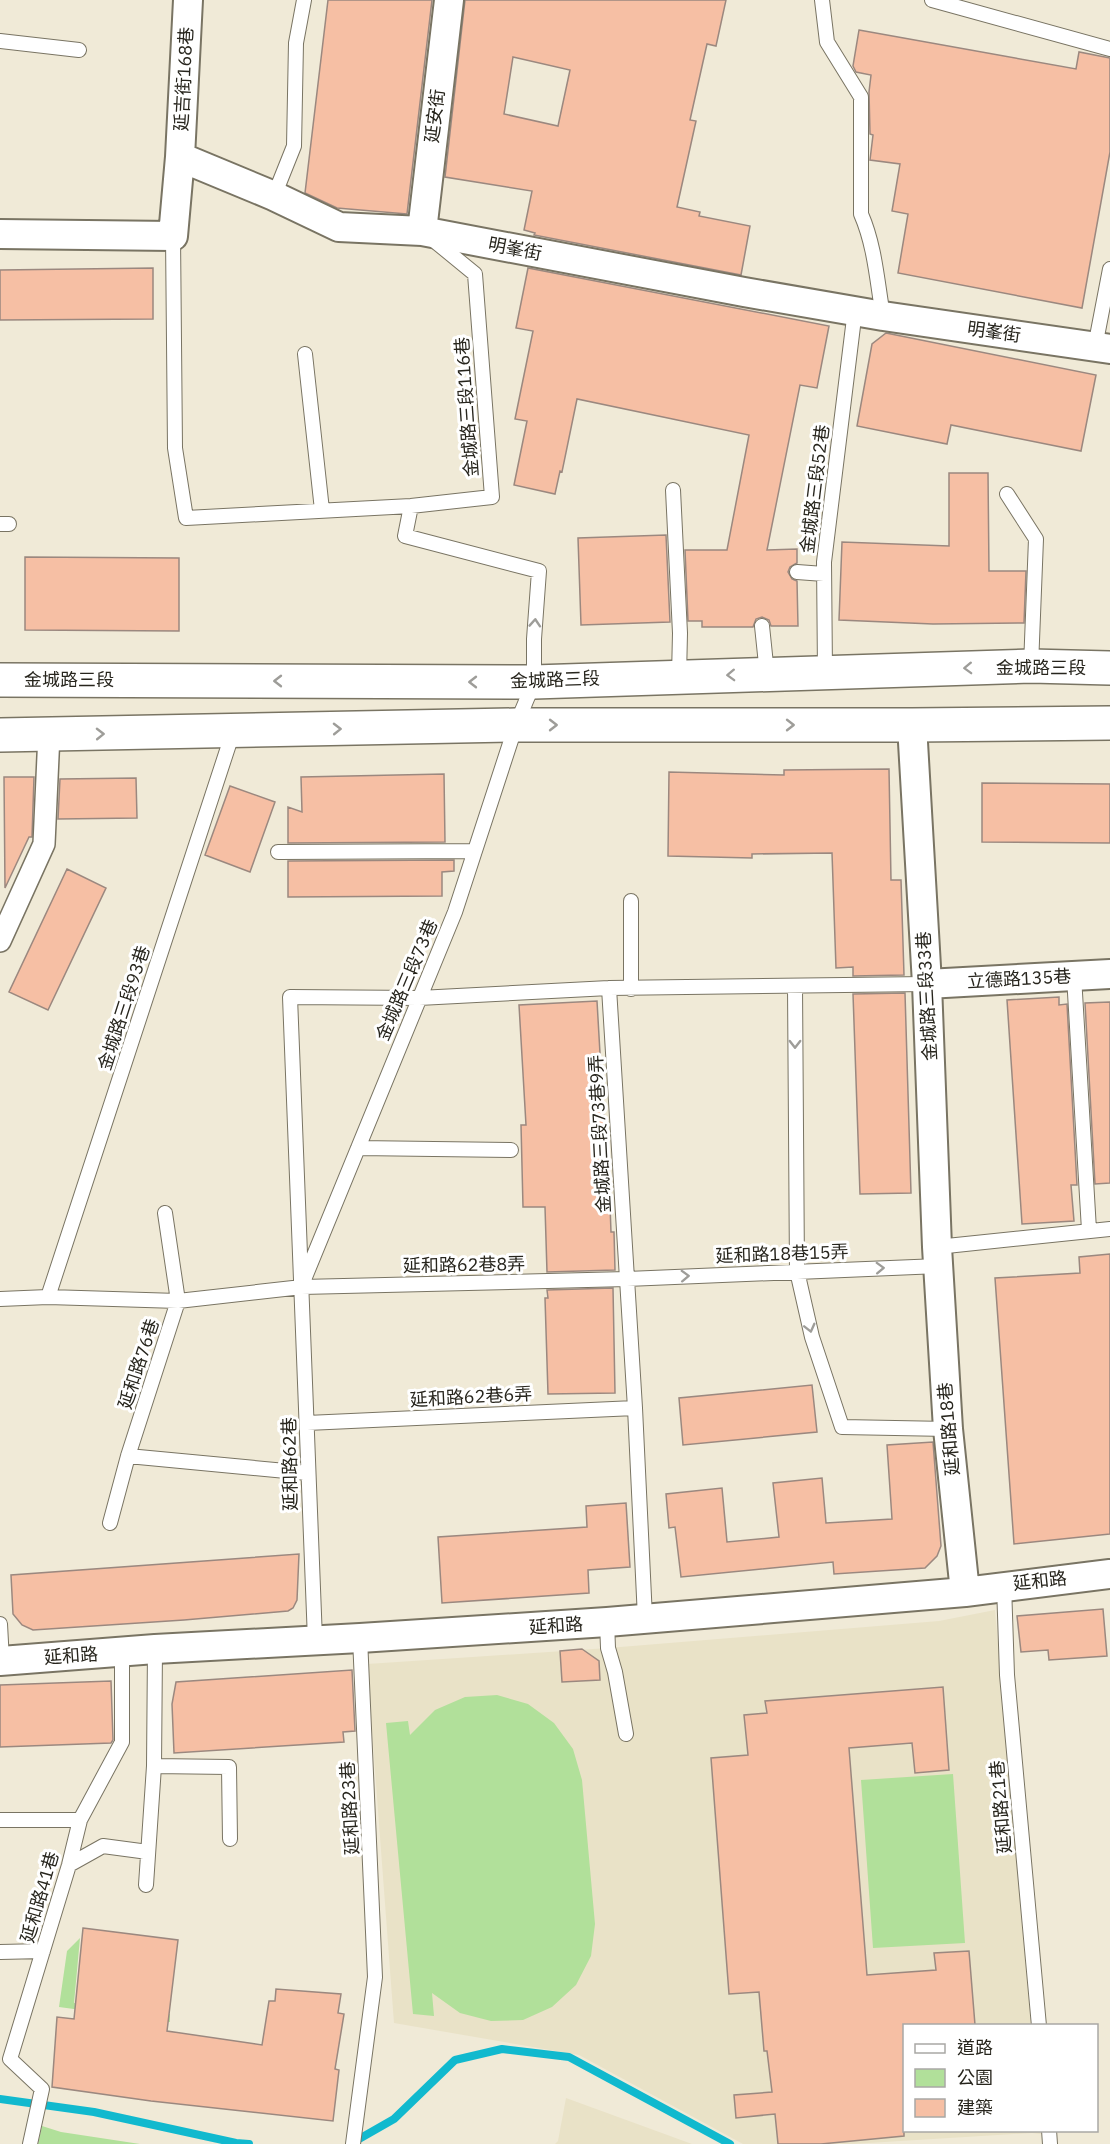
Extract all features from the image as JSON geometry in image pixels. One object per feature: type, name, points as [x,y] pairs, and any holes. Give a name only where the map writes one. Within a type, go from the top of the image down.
[{"type":"main road","name":"金城路三段","points":[[0,680],[534,682],[1031,666],[1110,668]]},
{"type":"main road","points":[[0,735],[516,725],[1110,723]]},
{"type":"street","name":"延吉街168巷","points":[[180,157],[188,0]]},
{"type":"street","name":"延安街","points":[[422,231],[449,0]]},
{"type":"street","name":"明峯街","points":[[180,157],[274,196],[339,227],[422,231],[883,316],[1103,348]]},
{"type":"street","points":[[0,234],[173,236],[180,157]]},
{"type":"street","name":"金城路三段33巷","points":[[912,725],[927,984],[938,1256]]},
{"type":"street","points":[[0,941],[44,844],[49,734]]},
{"type":"street","name":"立德路135巷","points":[[927,984],[1110,974]]},
{"type":"street","name":"延和路18巷","points":[[938,1256],[948,1429],[964,1592]]},
{"type":"street","name":"延和路","points":[[1,1661],[155,1649],[607,1623],[964,1592],[1110,1574]]},
{"type":"lane","points":[[274,196],[294,146],[296,43],[304,0]]},
{"type":"lane","points":[[822,0],[827,42],[861,98],[861,214],[868,230],[878,273],[883,316]]},
{"type":"lane","points":[[932,0],[1110,49]]},
{"type":"lane","points":[[0,41],[79,50]]},
{"type":"lane","name":"金城路三段116巷","points":[[411,506],[492,497],[476,274],[422,231]]},
{"type":"lane","points":[[173,236],[175,448],[186,518],[411,506],[405,536],[539,571],[534,639],[534,682]]},
{"type":"lane","points":[[1103,348],[1110,269]]},
{"type":"lane","name":"金城路三段52巷","points":[[825,672],[824,562],[855,310]]},
{"type":"lane","points":[[305,354],[322,510]]},
{"type":"lane","points":[[673,490],[680,633],[679,676]]},
{"type":"lane","points":[[1007,495],[1036,539],[1031,666]]},
{"type":"lane","points":[[797,572],[824,574]]},
{"type":"lane","points":[[762,627],[767,674]]},
{"type":"lane","name":"金城路三段73巷","points":[[302,1287],[455,912],[516,725],[534,682]]},
{"type":"lane","name":"金城路三段93巷","points":[[48,1297],[233,732]]},
{"type":"lane","points":[[278,852],[475,851]]},
{"type":"lane","points":[[631,901],[631,989]]},
{"type":"lane","points":[[1074,976],[1089,1230]]},
{"type":"lane","points":[[419,998],[609,988],[927,984]]},
{"type":"lane","points":[[795,986],[797,1271],[812,1337],[842,1427],[948,1429]]},
{"type":"lane","name":"金城路三段73巷9弄","points":[[609,988],[635,1408],[645,1618]]},
{"type":"lane","name":"延和路62巷","points":[[315,1640],[290,997],[419,998]]},
{"type":"lane","points":[[358,1148],[511,1150]]},
{"type":"lane","name":"延和路76巷","points":[[110,1523],[128,1456],[178,1301],[165,1213]]},
{"type":"lane","name":"延和路18巷15弄","points":[[627,1279],[797,1271],[938,1256],[1089,1230],[1110,1229]]},
{"type":"lane","name":"延和路62巷8弄","points":[[0,1299],[48,1297],[178,1301],[302,1287],[627,1279]]},
{"type":"lane","name":"延和路62巷6弄","points":[[307,1423],[635,1408]]},
{"type":"lane","points":[[128,1456],[307,1473]]},
{"type":"lane","name":"延和路21巷","points":[[1004,1586],[1007,1675],[1039,2024]]},
{"type":"lane","points":[[607,1623],[608,1648],[615,1672],[626,1734]]},
{"type":"lane","points":[[0,1624],[1,1661]]},
{"type":"lane","name":"延和路23巷","points":[[353,2144],[375,1977],[360,1638]]},
{"type":"lane","points":[[146,1885],[154,1766],[155,1649]]},
{"type":"lane","name":"延和路41巷","points":[[30,2144],[42,2089],[5,2058],[43,1951],[80,1820],[122,1742],[122,1652]]},
{"type":"lane","points":[[154,1766],[229,1767],[230,1839]]},
{"type":"lane","points":[[0,1821],[80,1820]]},
{"type":"lane","points":[[69,1865],[103,1846],[148,1852]]},
{"type":"lane","points":[[0,1952],[43,1951]]},
{"type":"shaded area","points":[[995,1610],[1031,2024],[903,2024],[903,2132],[1041,2132],[1041,2134],[852,2144],[743,2144],[579,2055],[394,2023],[367,1664],[608,1648],[939,1621]]},
{"type":"shaded area","points":[[566,2098],[692,2144],[555,2144],[558,2141]]},
{"type":"green space","points":[[497,1695],[528,1704],[554,1723],[573,1749],[582,1780],[595,1924],[591,1956],[576,1985],[552,2007],[523,2020],[491,2021],[460,2013],[432,1993],[434,2016],[413,2014],[386,1723],[408,1721],[410,1735],[435,1710],[465,1697]]},
{"type":"green space","points":[[953,1774],[965,1943],[873,1948],[861,1780]]},
{"type":"green space","points":[[80,1938],[74,2003],[170,2014],[170,2022],[59,2007],[67,1951]]},
{"type":"green space","points":[[42,2126],[61,2132],[140,2144],[38,2144]]},
{"type":"building","points":[[328,0],[432,0],[407,214],[337,208],[305,193]]},
{"type":"building","points":[[465,0],[726,0],[716,46],[707,44],[690,120],[696,121],[677,207],[700,212],[699,216],[750,226],[741,275],[534,235],[535,233],[524,230],[532,191],[445,177]],"holes":[[[513,57],[570,70],[558,126],[504,114]]]},
{"type":"building","points":[[859,30],[1076,69],[1079,52],[1110,58],[1110,152],[1082,308],[898,273],[908,214],[892,211],[900,164],[870,160],[873,135],[870,134],[871,75],[856,72],[853,66]]},
{"type":"building","points":[[153,268],[153,319],[0,320],[0,270]]},
{"type":"building","points":[[528,268],[829,326],[817,388],[800,385],[767,550],[797,549],[797,563],[790,567],[788,572],[792,579],[797,581],[798,626],[771,626],[769,620],[762,617],[756,619],[753,627],[702,627],[702,621],[688,621],[685,550],[727,550],[749,435],[577,399],[562,472],[560,471],[555,494],[514,485],[527,421],[515,419],[533,331],[516,328]]},
{"type":"building","points":[[886,333],[1096,375],[1081,451],[951,425],[947,444],[857,426],[872,344]]},
{"type":"building","points":[[949,473],[988,473],[989,571],[1026,571],[1024,623],[933,624],[839,620],[842,542],[949,546]]},
{"type":"building","points":[[666,535],[670,622],[581,625],[578,538]]},
{"type":"building","points":[[25,557],[179,558],[179,631],[25,630]]},
{"type":"building","points":[[889,769],[891,880],[901,880],[904,975],[853,976],[853,967],[836,968],[832,853],[752,854],[752,858],[668,856],[669,772],[784,775],[784,770]]},
{"type":"building","points":[[444,774],[445,842],[288,843],[288,807],[302,812],[301,777]]},
{"type":"building","points":[[4,777],[34,777],[32,837],[29,837],[5,888]]},
{"type":"building","points":[[136,778],[137,818],[58,819],[60,779]]},
{"type":"building","points":[[982,783],[1110,784],[1110,843],[982,842]]},
{"type":"building","points":[[230,786],[275,802],[250,872],[205,855]]},
{"type":"building","points":[[454,860],[454,871],[442,872],[442,896],[288,897],[288,861]]},
{"type":"building","points":[[67,869],[106,888],[48,1010],[9,992]]},
{"type":"building","points":[[905,993],[911,1193],[860,1194],[853,994]]},
{"type":"building","points":[[1059,997],[1059,1005],[1067,1004],[1077,1185],[1071,1185],[1074,1221],[1022,1224],[1007,1000]]},
{"type":"building","points":[[597,1001],[604,1123],[607,1123],[611,1232],[614,1232],[615,1270],[547,1272],[545,1207],[523,1207],[521,1125],[526,1125],[519,1005]]},
{"type":"building","points":[[1110,1002],[1110,1183],[1095,1184],[1085,1003]]},
{"type":"building","points":[[1110,1254],[1110,1534],[1014,1544],[995,1278],[1080,1273],[1079,1257]]},
{"type":"building","points":[[613,1288],[615,1393],[548,1394],[545,1298],[548,1298],[547,1290]]},
{"type":"building","points":[[812,1385],[817,1432],[683,1445],[679,1398]]},
{"type":"building","points":[[933,1442],[941,1546],[937,1556],[925,1568],[834,1574],[833,1562],[681,1577],[675,1527],[669,1528],[666,1494],[722,1488],[727,1542],[779,1537],[773,1483],[822,1478],[826,1523],[892,1519],[887,1445]]},
{"type":"building","points":[[626,1503],[630,1567],[588,1570],[589,1593],[442,1603],[438,1537],[587,1527],[586,1506]]},
{"type":"building","points":[[299,1554],[297,1600],[293,1608],[288,1611],[33,1630],[22,1625],[13,1614],[11,1575]]},
{"type":"building","points":[[1103,1609],[1107,1656],[1049,1660],[1048,1650],[1021,1652],[1017,1616]]},
{"type":"building","points":[[582,1649],[599,1661],[600,1680],[562,1682],[560,1651]]},
{"type":"building","points":[[352,1670],[355,1731],[343,1732],[344,1742],[174,1753],[172,1704],[176,1682]]},
{"type":"building","points":[[111,1681],[113,1740],[111,1743],[0,1747],[0,1685]]},
{"type":"building","points":[[943,1687],[949,1770],[915,1773],[912,1743],[849,1748],[867,1975],[936,1970],[934,1953],[969,1951],[975,2024],[903,2024],[904,2136],[821,2144],[778,2144],[775,2114],[736,2118],[734,2095],[772,2092],[767,2051],[764,2051],[759,1992],[729,1994],[711,1758],[748,1755],[744,1715],[767,1713],[765,1701]]},
{"type":"building","points":[[83,1928],[178,1940],[167,2031],[262,2045],[269,2001],[275,2001],[276,1989],[341,1994],[338,2013],[344,2014],[335,2069],[339,2070],[333,2121],[151,2101],[52,2087],[57,2017],[74,2019]]},
{"type":"waterway","points":[[352,2143],[394,2119],[455,2060],[502,2049],[569,2057],[730,2144]]},
{"type":"waterway","points":[[0,2099],[94,2112],[249,2144]]}]
